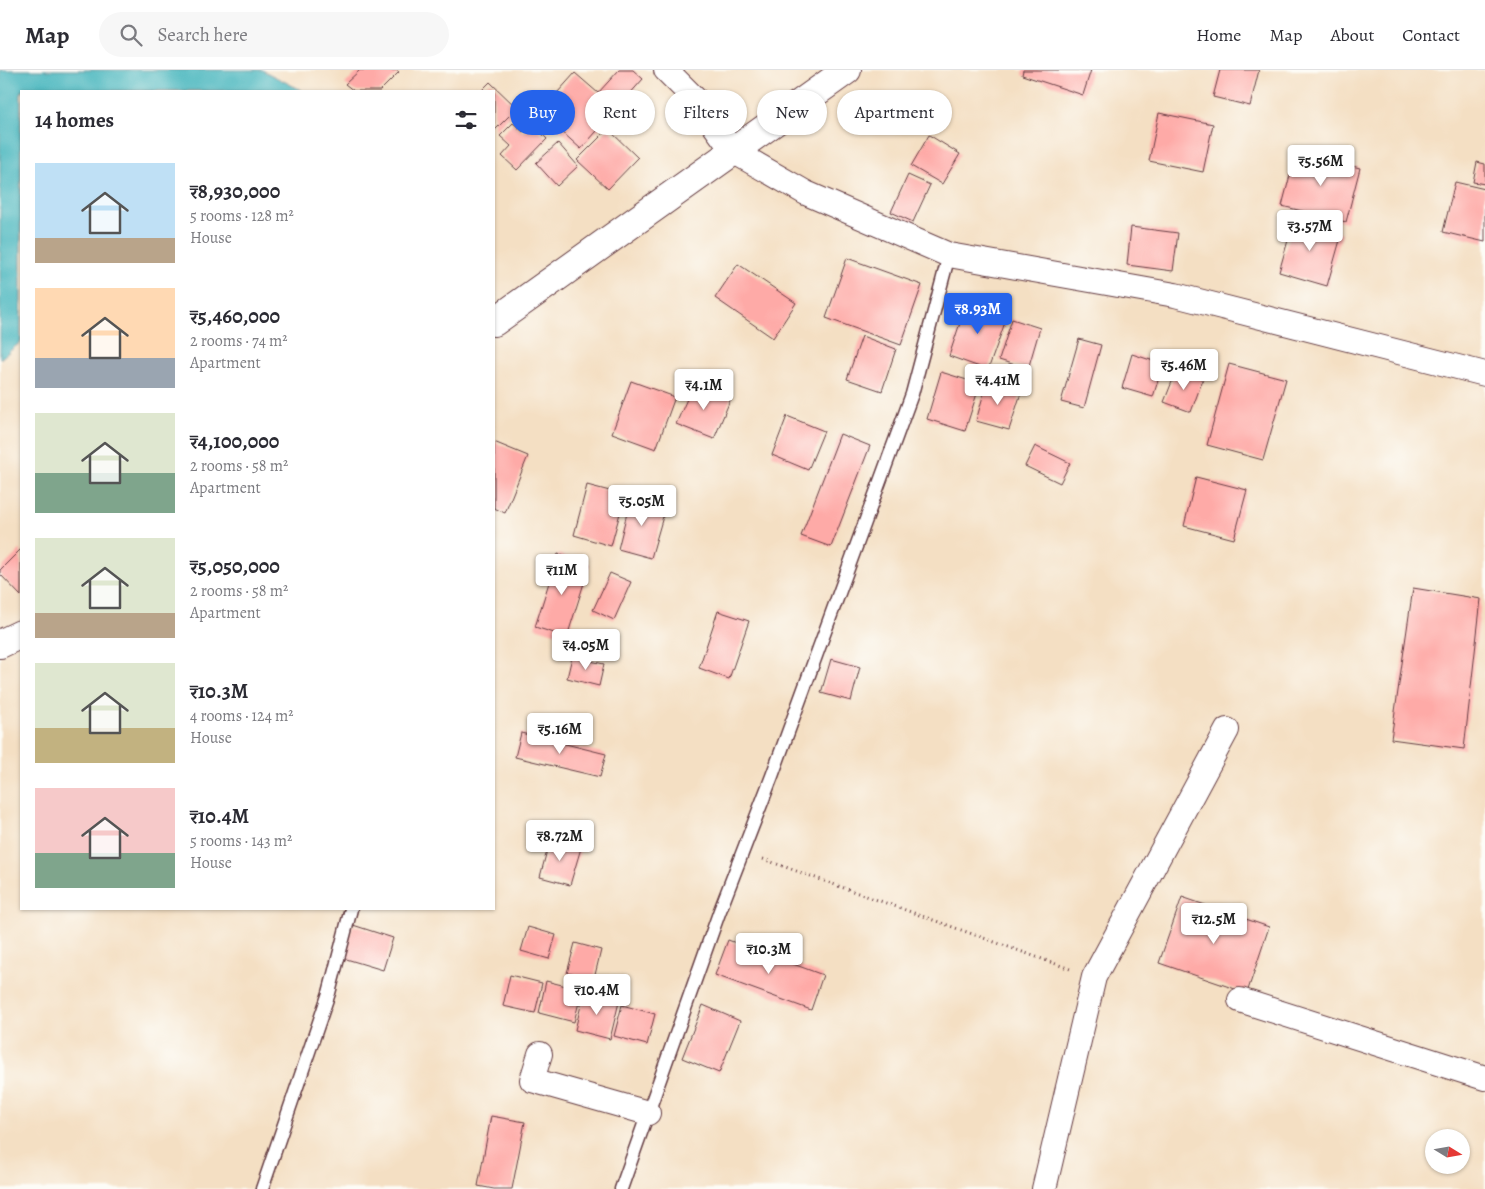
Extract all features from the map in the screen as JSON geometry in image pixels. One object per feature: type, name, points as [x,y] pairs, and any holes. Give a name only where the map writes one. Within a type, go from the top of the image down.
[{"type":"main road","points":[[495,321],[847,70]]},
{"type":"main road","points":[[0,644],[20,634]]},
{"type":"street","points":[[666,70],[695,99],[733,151],[806,193],[949,256],[1175,295],[1485,374]]},
{"type":"street","points":[[1044,1189],[1094,978],[1226,730]]},
{"type":"street","points":[[1240,1000],[1485,1078]]},
{"type":"street","points":[[540,1054],[532,1080],[648,1112]]},
{"type":"lane","points":[[621,1189],[718,913],[789,730],[912,394],[949,256]]},
{"type":"lane","points":[[262,1189],[328,993],[351,910]]},
{"type":"path","points":[[742,852],[1094,978]]},
{"type":"water","points":[[0,70],[262,70],[301,90],[20,90],[20,343],[0,359]]},
{"type":"building","points":[[360,70],[396,70],[399,72],[381,90],[353,90],[345,84]]},
{"type":"building","points":[[619,70],[633,70],[643,79],[633,90],[601,90]]},
{"type":"building","points":[[1023,70],[1091,70],[1083,95],[1022,75]]},
{"type":"building","points":[[1220,70],[1259,70],[1250,106],[1213,97]]},
{"type":"building","points":[[575,73],[595,90],[585,90],[585,135],[593,135],[581,149],[565,135],[575,135],[575,90],[560,90]]},
{"type":"building","points":[[490,82],[510,101],[510,115],[495,130],[495,90],[482,90]]},
{"type":"building","points":[[1159,113],[1213,124],[1203,172],[1149,161]]},
{"type":"building","points":[[510,126],[510,135],[543,135],[547,139],[517,170],[502,156],[511,146],[500,136]]},
{"type":"building","points":[[602,135],[614,135],[638,158],[608,189],[577,160]]},
{"type":"building","points":[[929,135],[960,154],[942,184],[911,166]]},
{"type":"building","points":[[558,143],[578,166],[557,186],[536,163]]},
{"type":"building","points":[[1296,152],[1360,168],[1346,222],[1282,206]]},
{"type":"building","points":[[1477,162],[1485,164],[1485,184],[1473,182]]},
{"type":"building","points":[[908,175],[930,185],[913,222],[891,212]]},
{"type":"building","points":[[1455,182],[1485,189],[1485,242],[1443,232]]},
{"type":"building","points":[[1294,219],[1342,233],[1327,286],[1279,272]]},
{"type":"building","points":[[1131,227],[1178,233],[1173,271],[1127,265]]},
{"type":"building","points":[[847,258],[922,285],[901,345],[826,318]]},
{"type":"building","points":[[738,264],[796,303],[773,338],[715,298]]},
{"type":"building","points":[[968,299],[1008,314],[988,370],[949,356]]},
{"type":"building","points":[[1012,319],[1040,328],[1028,369],[999,360]]},
{"type":"building","points":[[862,336],[896,349],[882,391],[847,379]]},
{"type":"building","points":[[1079,339],[1101,345],[1084,408],[1061,402]]},
{"type":"building","points":[[1132,354],[1163,364],[1153,397],[1122,388]]},
{"type":"building","points":[[1229,364],[1286,379],[1263,460],[1207,445]]},
{"type":"building","points":[[1177,369],[1203,379],[1191,412],[1164,402]]},
{"type":"building","points":[[941,372],[980,384],[965,431],[927,419]]},
{"type":"building","points":[[631,381],[675,397],[656,449],[612,433]]},
{"type":"building","points":[[987,382],[1021,393],[1009,430],[976,421]]},
{"type":"building","points":[[694,383],[731,398],[714,439],[676,424]]},
{"type":"building","points":[[787,416],[824,431],[808,470],[772,455]]},
{"type":"building","points":[[840,434],[870,446],[831,547],[801,536]]},
{"type":"building","points":[[495,442],[528,456],[505,513],[495,508]]},
{"type":"building","points":[[1035,446],[1070,463],[1060,483],[1025,466]]},
{"type":"building","points":[[1196,477],[1247,490],[1234,539],[1184,526]]},
{"type":"building","points":[[587,485],[625,495],[611,546],[574,535]]},
{"type":"building","points":[[631,497],[666,506],[651,558],[618,549]]},
{"type":"building","points":[[20,550],[20,595],[0,574],[0,570]]},
{"type":"building","points":[[558,554],[590,564],[567,637],[535,627]]},
{"type":"building","points":[[610,573],[631,582],[614,620],[593,610]]},
{"type":"building","points":[[1413,588],[1481,599],[1464,749],[1391,739]]},
{"type":"building","points":[[718,611],[749,621],[729,679],[699,668]]},
{"type":"building","points":[[572,657],[604,664],[599,686],[567,678]]},
{"type":"building","points":[[831,659],[860,667],[851,701],[821,693]]},
{"type":"building","points":[[521,733],[606,754],[600,777],[515,757]]},
{"type":"building","points":[[550,839],[581,848],[570,885],[540,877]]},
{"type":"building","points":[[1182,897],[1269,927],[1247,993],[1159,963]]},
{"type":"building","points":[[353,925],[393,938],[383,970],[343,958]]},
{"type":"building","points":[[528,927],[556,935],[549,959],[521,951]]},
{"type":"building","points":[[728,940],[823,975],[811,1010],[715,975]]},
{"type":"building","points":[[575,943],[601,950],[594,979],[567,973]]},
{"type":"building","points":[[510,975],[542,983],[535,1013],[503,1006]]},
{"type":"building","points":[[546,981],[582,990],[574,1022],[539,1013]]},
{"type":"building","points":[[584,993],[619,1002],[610,1039],[575,1030]]},
{"type":"building","points":[[622,1005],[655,1014],[647,1045],[614,1036]]},
{"type":"building","points":[[703,1005],[740,1021],[719,1073],[682,1058]]},
{"type":"building","points":[[491,1116],[525,1122],[512,1189],[494,1189],[478,1186]]}]
